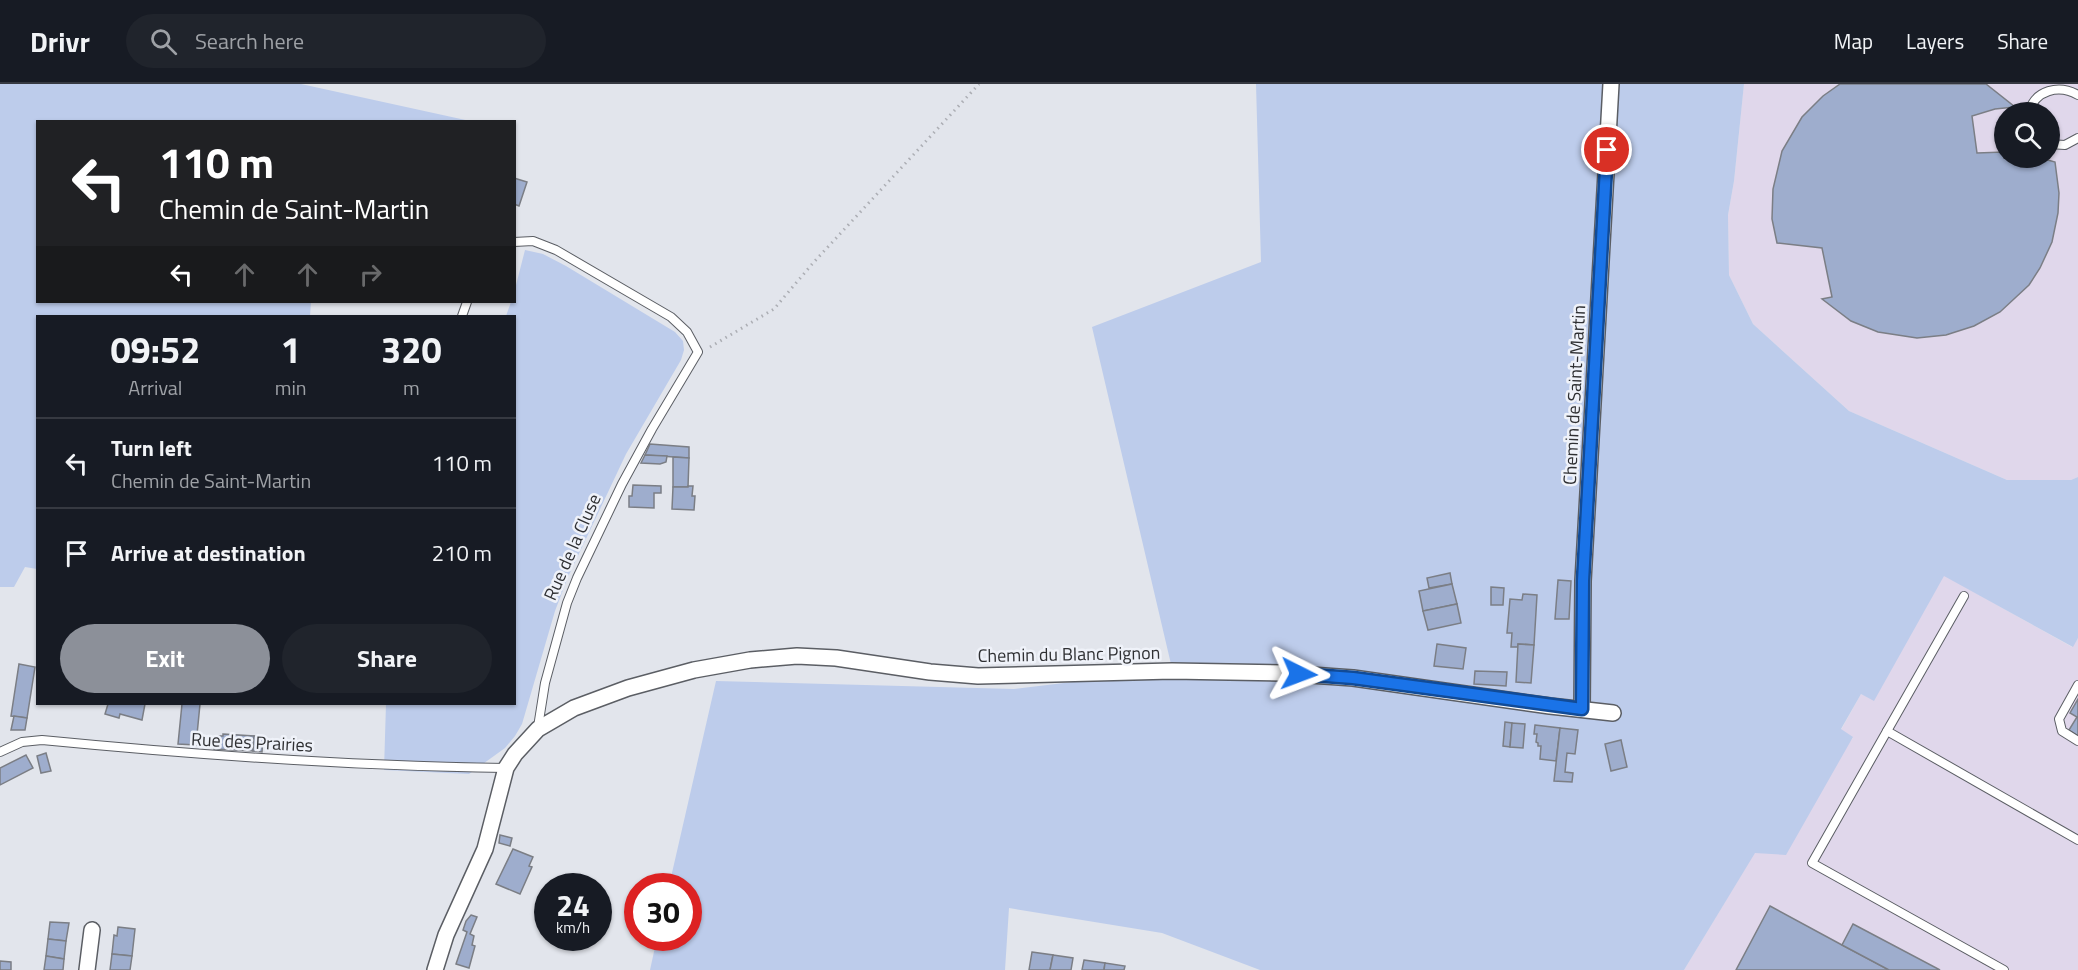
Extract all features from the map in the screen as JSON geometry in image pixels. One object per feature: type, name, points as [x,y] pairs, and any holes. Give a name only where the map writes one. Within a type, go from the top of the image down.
[{"type":"street","name":"Chemin de Saint-Martin","points":[[1582,709],[1583,581],[1611,84]]},
{"type":"street","name":"Chemin du Blanc Pignon","points":[[538,729],[552,719],[588,702],[642,683],[724,664],[797,656],[836,658],[930,672],[978,676],[1180,671],[1336,676],[1613,713]]},
{"type":"street","points":[[435,970],[446,935],[485,849],[506,768],[511,759],[538,729]]},
{"type":"street","points":[[87,970],[92,930]]},
{"type":"lane","points":[[2033,102],[2047,90],[2056,87],[2066,88],[2078,95]]},
{"type":"lane","points":[[2060,145],[2065,145],[2078,138]]},
{"type":"lane","points":[[516,242],[533,242],[556,250],[671,317],[687,332],[698,352]]},
{"type":"lane","name":"Rue de la Cluse","points":[[538,729],[539,709],[545,683],[567,603],[577,578],[622,484],[698,352]]},
{"type":"lane","points":[[1964,596],[1812,863],[2004,970]]},
{"type":"lane","points":[[2078,685],[2059,719],[2062,731],[2078,741]]},
{"type":"lane","points":[[1887,731],[2078,840]]},
{"type":"lane","name":"Rue des Prairies","points":[[0,752],[21,742],[42,740],[202,755],[429,767],[506,768]]},
{"type":"path","points":[[698,352],[756,322],[774,309],[813,263],[979,84]]},
{"type":"shaded area","points":[[0,84],[301,84],[465,120],[36,120],[36,303],[311,303],[310,315],[36,315],[36,569],[25,567],[14,587],[0,587]]},
{"type":"shaded area","points":[[1256,84],[1744,84],[1734,181],[1728,215],[1729,275],[1753,324],[1849,411],[2007,480],[2071,480],[2078,477],[2078,638],[2073,647],[1944,576],[1874,701],[1861,694],[1841,729],[1853,737],[1786,855],[1755,853],[1684,970],[1260,970],[1162,933],[1009,908],[1005,970],[650,970],[654,951],[702,951],[702,873],[672,873],[716,681],[1014,689],[1114,677],[1174,677],[1092,327],[1261,262]]},
{"type":"shaded area","points":[[1744,84],[2078,84],[2078,477],[2071,480],[2007,480],[1849,411],[1753,324],[1729,275],[1728,215],[1734,181]]},
{"type":"shaded area","points":[[525,250],[543,254],[675,332],[683,341],[684,350],[681,360],[626,454],[568,577],[555,611],[522,724],[515,736],[505,748],[469,774],[384,770],[386,705],[516,705],[516,315],[506,315],[511,303],[516,303],[516,285]]},
{"type":"shaded area","points":[[1944,575],[2072,647],[2078,638],[2078,970],[1684,970],[1755,852],[1853,738],[1841,730],[1861,694],[1874,700]]},
{"type":"building","points":[[1840,84],[1986,84],[2009,102],[1994,102],[1994,109],[1972,116],[1977,153],[1994,152],[1994,168],[2056,168],[2059,193],[2058,213],[2052,242],[2029,285],[2000,312],[1974,326],[1946,335],[1917,338],[1878,332],[1851,321],[1822,299],[1832,297],[1822,248],[1777,243],[1772,219],[1773,189],[1782,151],[1802,117],[1823,96]]},
{"type":"building","points":[[516,179],[527,182],[519,206],[516,205]]},
{"type":"building","points":[[650,444],[689,447],[689,458],[645,455]]},
{"type":"building","points":[[645,455],[667,456],[666,462],[641,463]]},
{"type":"building","points":[[673,457],[689,458],[688,487],[673,487]]},
{"type":"building","points":[[633,485],[661,486],[661,493],[654,493],[654,508],[629,507],[629,496],[632,496]]},
{"type":"building","points":[[693,486],[694,510],[672,509],[673,487]]},
{"type":"building","points":[[1450,573],[1452,584],[1429,588],[1427,578]]},
{"type":"building","points":[[1558,580],[1571,581],[1569,619],[1555,619]]},
{"type":"building","points":[[1452,584],[1457,604],[1423,611],[1419,591]]},
{"type":"building","points":[[1491,587],[1504,588],[1503,605],[1491,605]]},
{"type":"building","points":[[1523,594],[1537,595],[1534,645],[1518,644],[1518,647],[1511,647],[1512,633],[1507,633],[1510,599],[1522,600]]},
{"type":"building","points":[[1457,604],[1461,623],[1428,630],[1423,611]]},
{"type":"building","points":[[1437,644],[1466,648],[1463,669],[1434,666]]},
{"type":"building","points":[[1518,644],[1534,645],[1531,683],[1516,682]]},
{"type":"building","points":[[19,664],[35,667],[27,718],[11,716]]},
{"type":"building","points":[[1475,671],[1507,672],[1506,686],[1474,684]]},
{"type":"building","points":[[2078,699],[2078,736],[2069,730],[2077,717],[2070,713]]},
{"type":"building","points":[[108,705],[145,705],[142,720],[120,714],[119,718],[105,714]]},
{"type":"building","points":[[182,705],[200,705],[196,745],[178,744]]},
{"type":"building","points":[[14,716],[27,718],[25,730],[11,730]]},
{"type":"building","points":[[1505,722],[1512,723],[1510,747],[1503,746]]},
{"type":"building","points":[[1512,723],[1525,724],[1523,748],[1510,747]]},
{"type":"building","points":[[1535,725],[1560,728],[1556,761],[1540,759],[1541,746],[1538,746],[1536,742]]},
{"type":"building","points":[[1560,728],[1578,730],[1575,754],[1567,753],[1565,772],[1573,773],[1572,782],[1554,781]]},
{"type":"building","points":[[223,734],[254,736],[253,751],[214,749],[216,736],[223,736]]},
{"type":"building","points":[[254,736],[263,737],[262,752],[253,751]]},
{"type":"building","points":[[1621,740],[1627,767],[1611,771],[1605,744]]},
{"type":"building","points":[[46,753],[51,771],[41,773],[37,756]]},
{"type":"building","points":[[26,755],[33,768],[0,785],[0,768]]},
{"type":"building","points":[[500,835],[512,838],[510,846],[499,843]]},
{"type":"building","points":[[513,849],[533,857],[529,866],[532,867],[520,894],[496,884]]},
{"type":"building","points":[[1770,906],[1842,945],[1889,970],[1736,970]]},
{"type":"building","points":[[471,915],[477,917],[470,934],[474,936],[472,945],[475,946],[469,968],[456,964],[467,932],[463,930]]},
{"type":"building","points":[[50,922],[69,923],[66,941],[48,939]]},
{"type":"building","points":[[1853,924],[1940,970],[1889,970],[1842,945]]},
{"type":"building","points":[[118,927],[135,929],[132,956],[112,954],[114,935],[117,936]]},
{"type":"building","points":[[48,939],[66,941],[64,959],[46,956]]},
{"type":"building","points":[[1032,952],[1053,955],[1050,970],[1029,970]]},
{"type":"building","points":[[112,954],[132,956],[130,970],[110,970]]},
{"type":"building","points":[[1053,955],[1073,958],[1071,970],[1050,970]]},
{"type":"building","points":[[46,956],[64,959],[63,970],[44,970]]},
{"type":"building","points":[[1084,960],[1105,963],[1104,970],[1082,970]]},
{"type":"building","points":[[0,961],[11,962],[11,970],[0,970]]},
{"type":"building","points":[[1105,963],[1125,966],[1124,970],[1104,970]]},
{"type":"route","points":[[1299,674],[1353,678],[1582,709],[1583,581],[1607,150]]}]
